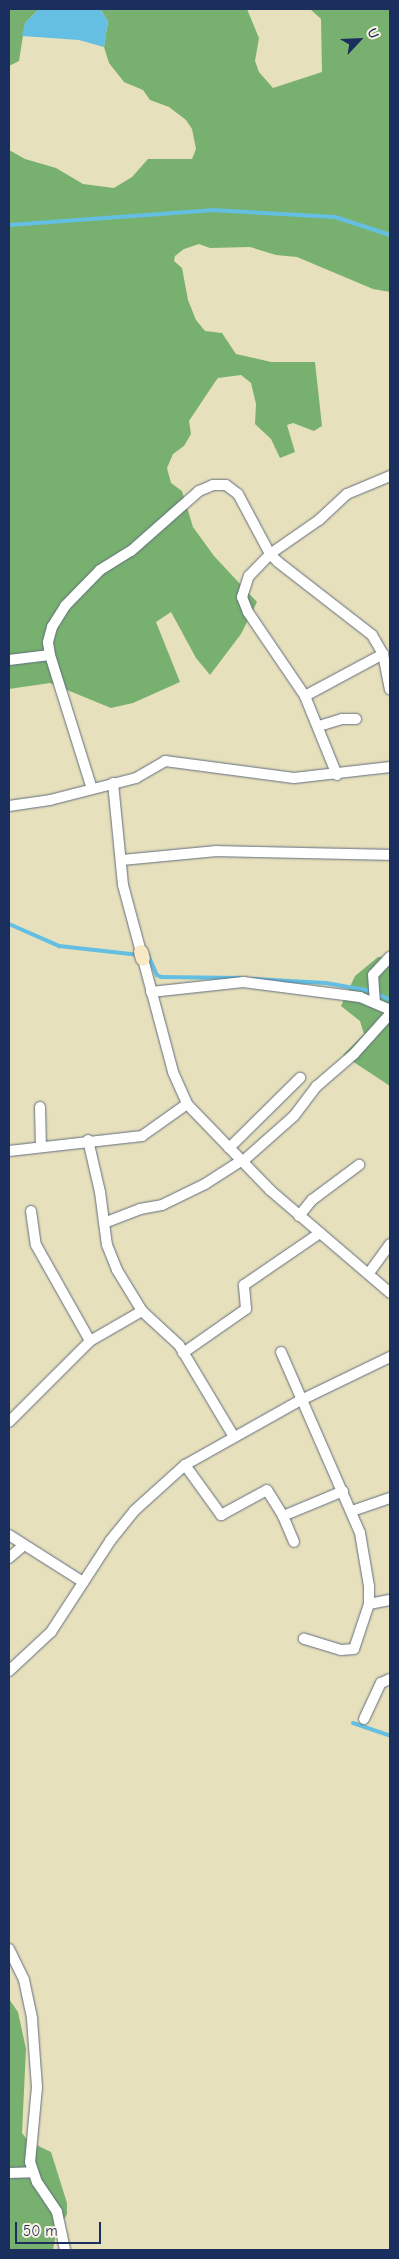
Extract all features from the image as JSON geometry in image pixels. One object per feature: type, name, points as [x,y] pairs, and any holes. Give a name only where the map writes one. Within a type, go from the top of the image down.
[{"type":"street","points":[[337,775],[319,726],[305,696],[243,604],[242,597],[249,576],[270,554],[319,520],[347,494],[390,476]]},
{"type":"street","points":[[92,789],[50,655],[48,642],[52,627],[81,587],[100,570],[131,551],[205,488],[226,485],[238,494],[270,554],[364,627],[383,654],[390,689]]},
{"type":"street","points":[[305,696],[383,654]]},
{"type":"street","points":[[9,660],[50,655]]},
{"type":"street","points":[[319,726],[342,719],[356,719]]},
{"type":"street","points":[[9,806],[50,800],[114,783],[144,774],[165,761],[285,777],[337,775],[390,767]]},
{"type":"street","points":[[114,783],[127,907],[173,1072],[187,1104],[228,1148],[299,1216],[369,1273],[390,1293]]},
{"type":"street","points":[[122,860],[217,851],[390,855]]},
{"type":"street","points":[[374,1003],[373,975],[390,957]]},
{"type":"street","points":[[152,992],[243,982],[320,991],[374,1003],[390,1010]]},
{"type":"street","points":[[104,1223],[140,1209],[162,1205],[205,1184],[241,1161],[294,1116],[317,1086],[354,1054],[390,1014]]},
{"type":"street","points":[[228,1148],[300,1078]]},
{"type":"street","points":[[9,1151],[88,1140],[142,1136],[158,1128],[187,1104]]},
{"type":"street","points":[[40,1108],[41,1147]]},
{"type":"street","points":[[88,1140],[107,1244],[117,1270],[142,1311],[166,1330],[183,1353],[234,1437]]},
{"type":"street","points":[[299,1216],[312,1200],[359,1165]]},
{"type":"street","points":[[31,1211],[36,1245],[90,1341]]},
{"type":"street","points":[[183,1353],[246,1309],[244,1285],[320,1233]]},
{"type":"street","points":[[369,1273],[390,1244]]},
{"type":"street","points":[[9,1422],[90,1341],[142,1311]]},
{"type":"street","points":[[281,1352],[352,1511],[364,1550],[369,1604],[354,1649],[341,1650],[304,1639]]},
{"type":"street","points":[[9,1671],[51,1632],[83,1582],[134,1511],[185,1465],[302,1400],[390,1358]]},
{"type":"street","points":[[185,1465],[217,1513],[224,1515],[267,1490],[283,1516],[294,1542]]},
{"type":"street","points":[[283,1516],[343,1491]]},
{"type":"street","points":[[352,1511],[390,1498]]},
{"type":"street","points":[[9,1535],[83,1582]]},
{"type":"street","points":[[9,1558],[24,1545]]},
{"type":"street","points":[[369,1604],[390,1600]]},
{"type":"street","points":[[364,1719],[380,1683],[390,1679]]},
{"type":"street","points":[[9,1949],[24,1980],[32,2019],[37,2087],[30,2154],[33,2172],[57,2212],[65,2250]]},
{"type":"street","points":[[9,2174],[33,2172]]},
{"type":"green space","points":[[9,9],[39,9],[25,23],[19,61],[9,66]]},
{"type":"green space","points":[[100,9],[247,9],[259,38],[255,61],[259,72],[273,88],[322,72],[321,19],[310,9],[390,9],[390,292],[373,289],[297,257],[276,255],[250,247],[210,248],[199,244],[184,249],[175,256],[174,261],[182,268],[188,300],[196,320],[205,331],[222,333],[236,354],[271,362],[315,362],[322,426],[314,431],[293,423],[287,425],[295,452],[280,458],[271,439],[255,424],[256,404],[251,383],[241,375],[218,378],[215,382],[189,421],[191,434],[184,446],[173,454],[167,468],[171,483],[182,491],[193,527],[214,556],[257,602],[241,634],[210,675],[196,658],[171,612],[156,622],[180,682],[133,703],[111,708],[50,683],[9,689],[9,150],[25,159],[56,168],[83,184],[114,188],[132,177],[148,159],[192,159],[196,149],[192,129],[186,120],[169,107],[150,100],[143,90],[124,82],[109,63],[104,47],[108,21]]},
{"type":"green space","points":[[390,956],[390,1086],[343,1055],[364,1034],[360,1021],[341,1006],[355,976],[378,957]]},
{"type":"green space","points":[[9,1999],[18,2012],[26,2049],[22,2133],[28,2141],[51,2152],[67,2203],[67,2214],[56,2234],[53,2250],[9,2250]]},
{"type":"water","points":[[39,9],[100,9],[108,21],[104,47],[79,40],[22,36],[25,23]]},
{"type":"waterway","points":[[9,225],[211,210],[335,217],[390,235]]},
{"type":"waterway","points":[[9,924],[59,946],[139,955]]},
{"type":"waterway","points":[[148,955],[157,975],[161,977],[240,978]]},
{"type":"waterway","points":[[252,979],[326,983],[371,991],[390,1000]]},
{"type":"waterway","points":[[353,1723],[390,1736]]}]
